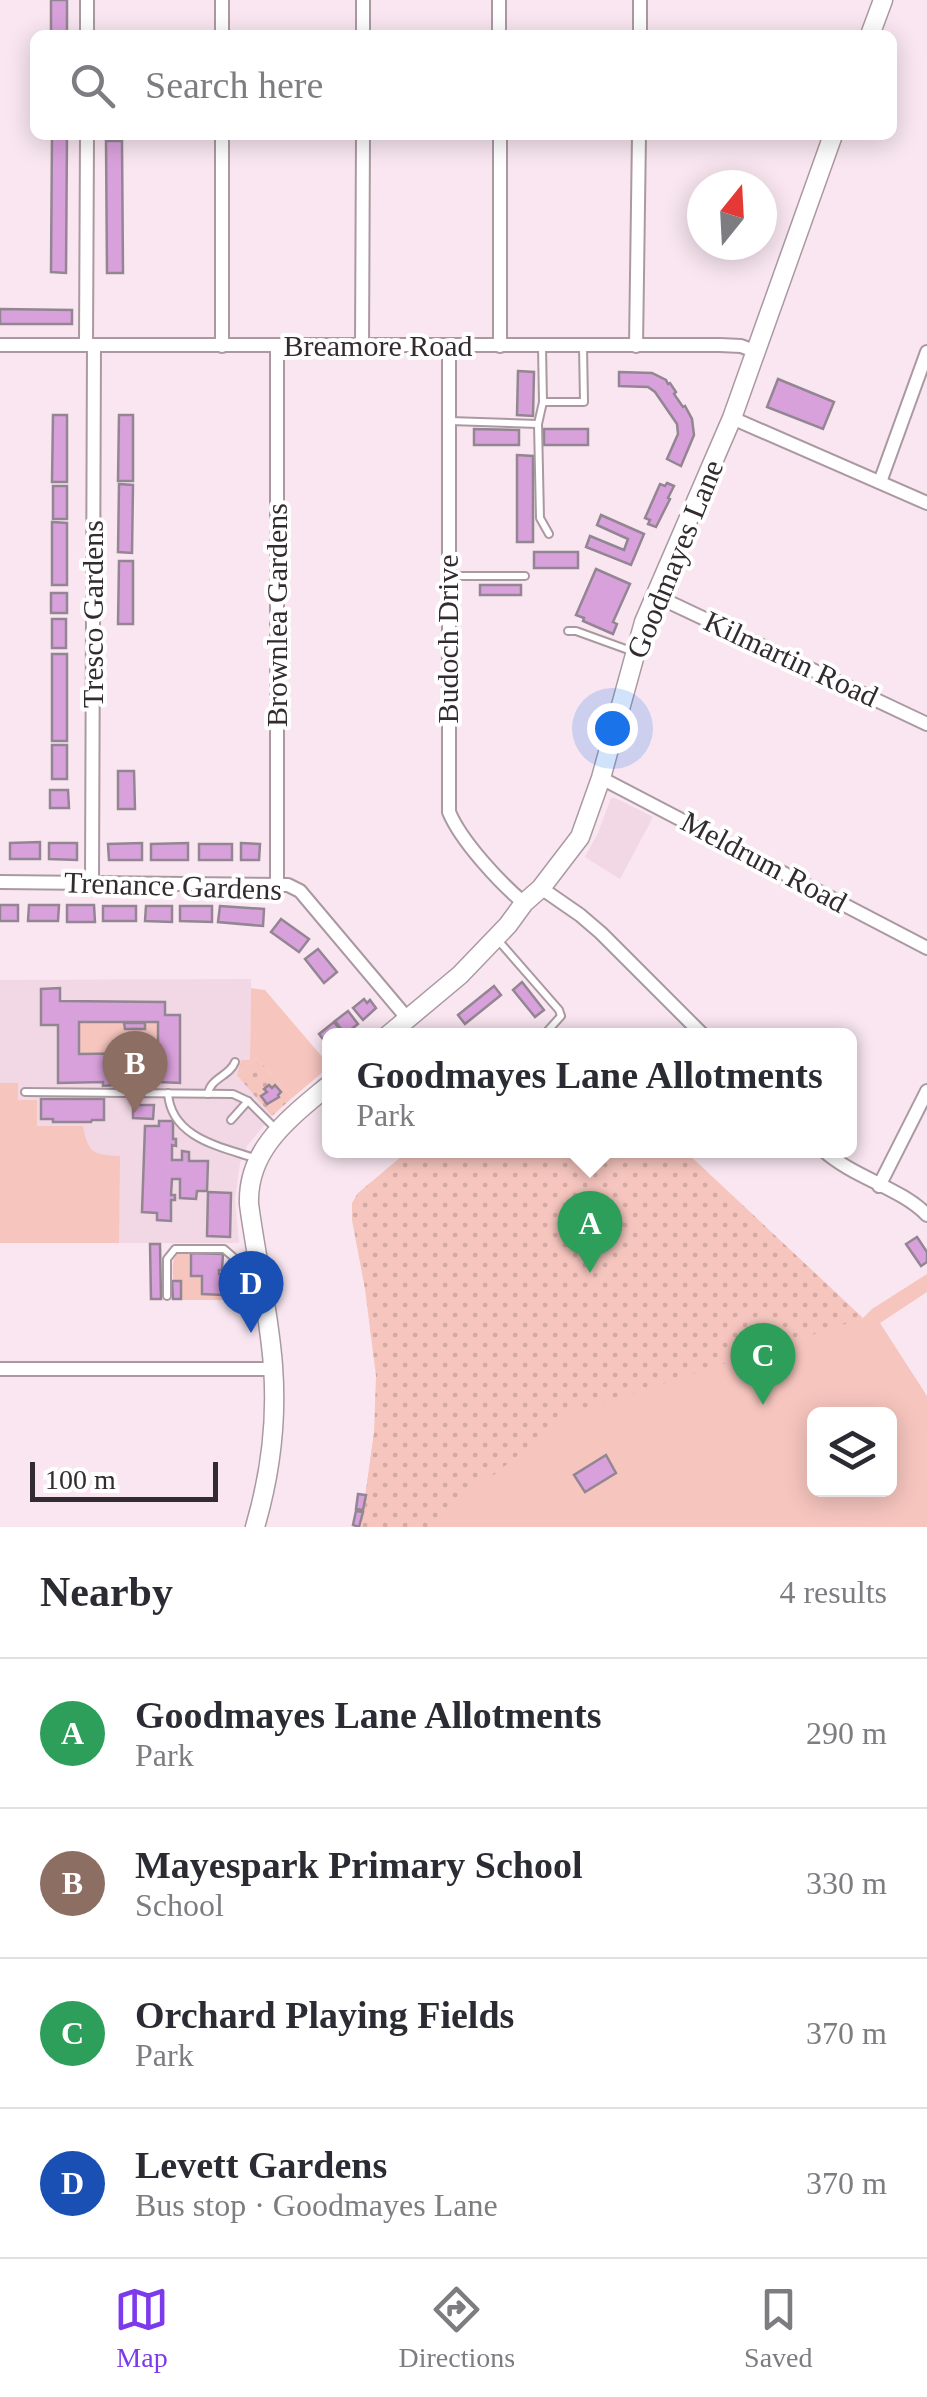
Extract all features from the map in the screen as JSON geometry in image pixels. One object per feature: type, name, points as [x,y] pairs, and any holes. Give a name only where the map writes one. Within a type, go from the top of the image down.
[{"type":"main road","points":[[872,30],[884,0]]},
{"type":"main road","name":"Goodmayes Lane","points":[[396,1028],[460,975],[496,938],[580,837],[654,595],[732,418],[831,140]]},
{"type":"main road","points":[[256,1527],[269,1460],[274,1369],[249,1195],[257,1159],[278,1130],[322,1091]]},
{"type":"street","points":[[87,30],[88,0]]},
{"type":"street","points":[[222,0],[222,30]]},
{"type":"street","points":[[363,0],[363,30]]},
{"type":"street","points":[[499,0],[499,30]]},
{"type":"street","points":[[640,0],[640,30]]},
{"type":"street","name":"Tresco Gardens","points":[[87,140],[92,882]]},
{"type":"street","points":[[222,140],[222,346]]},
{"type":"street","points":[[362,346],[363,140]]},
{"type":"street","points":[[500,140],[500,346]]},
{"type":"street","points":[[636,346],[639,140]]},
{"type":"street","name":"Breamore Road","points":[[0,345],[741,346],[754,351]]},
{"type":"street","name":"Brownlea Gardens","points":[[277,346],[277,884]]},
{"type":"street","name":"Budoch Drive","points":[[449,346],[449,812],[461,835],[524,903]]},
{"type":"street","points":[[880,482],[927,352]]},
{"type":"street","points":[[732,418],[927,503]]},
{"type":"street","name":"Kilmartin Road","points":[[654,595],[927,724]]},
{"type":"street","name":"Meldrum Road","points":[[601,778],[927,948]]},
{"type":"street","name":"Trenance Gardens","points":[[0,882],[288,884],[300,891],[407,1018]]},
{"type":"street","points":[[541,888],[601,933],[696,1028]]},
{"type":"street","points":[[878,1186],[927,1091]]},
{"type":"street","points":[[832,1158],[910,1201],[927,1215]]},
{"type":"street","points":[[0,1369],[274,1369]]},
{"type":"lane","points":[[542,346],[543,402],[538,424],[540,518],[549,534]]},
{"type":"lane","points":[[543,402],[584,402],[583,346]]},
{"type":"lane","points":[[448,421],[538,424]]},
{"type":"lane","points":[[448,576],[525,576]]},
{"type":"lane","points":[[568,631],[635,652]]},
{"type":"lane","points":[[496,938],[559,1010],[560,1016],[549,1028]]},
{"type":"lane","points":[[208,1094],[212,1084],[235,1062]]},
{"type":"lane","points":[[25,1092],[168,1093],[194,1097],[233,1094],[248,1101],[278,1130]]},
{"type":"lane","points":[[168,1093],[172,1110],[197,1138],[257,1159]]},
{"type":"lane","points":[[231,1120],[248,1101]]},
{"type":"lane","points":[[167,1296],[167,1258],[175,1249],[224,1249],[239,1262],[257,1260]]},
{"type":"shaded area","points":[[611,798],[653,817],[620,879],[585,857]]},
{"type":"shaded area","points":[[251,979],[250,1060],[237,1074],[272,1116],[247,1146],[240,1163],[235,1200],[239,1243],[0,1243],[0,980]]},
{"type":"shaded area","points":[[251,988],[265,990],[322,1057],[322,1073],[292,1098],[257,1058],[237,1075],[241,1060],[250,1060]]},
{"type":"shaded area","points":[[158,1022],[158,1053],[79,1054],[79,1023]]},
{"type":"shaded area","points":[[257,1058],[292,1098],[272,1116],[237,1075]]},
{"type":"shaded area","points":[[0,1083],[18,1083],[18,1100],[37,1100],[37,1126],[83,1126],[93,1150],[120,1156],[119,1243],[0,1243]]},
{"type":"shaded area","points":[[400,1158],[692,1158],[863,1318],[568,1415],[429,1527],[361,1527],[374,1433],[376,1376],[352,1220],[352,1203],[358,1193]]},
{"type":"shaded area","points":[[182,1251],[191,1251],[191,1275],[202,1276],[202,1294],[222,1294],[225,1280],[232,1287],[247,1286],[249,1300],[182,1300],[182,1281],[173,1280],[173,1267]]},
{"type":"shaded area","points":[[927,1274],[927,1292],[880,1323],[927,1396],[927,1527],[361,1527],[374,1433],[468,1436],[863,1318]]},
{"type":"building","points":[[51,0],[67,0],[67,30],[51,30]]},
{"type":"building","points":[[52,140],[67,140],[66,273],[51,272]]},
{"type":"building","points":[[106,141],[122,141],[123,273],[107,273]]},
{"type":"building","points":[[0,309],[72,310],[72,324],[0,324]]},
{"type":"building","points":[[518,371],[534,372],[533,416],[517,415]]},
{"type":"building","points":[[619,372],[652,373],[670,383],[676,392],[692,419],[694,435],[681,466],[667,459],[678,434],[677,424],[648,387],[619,386]]},
{"type":"building","points":[[778,379],[834,402],[823,429],[767,407]]},
{"type":"building","points":[[53,415],[67,415],[67,482],[52,482]]},
{"type":"building","points":[[119,415],[133,415],[133,481],[118,481]]},
{"type":"building","points":[[474,429],[519,430],[519,445],[474,445]]},
{"type":"building","points":[[544,429],[588,429],[588,445],[544,445]]},
{"type":"building","points":[[517,455],[533,456],[533,542],[517,542]]},
{"type":"building","points":[[119,484],[133,485],[132,553],[118,552]]},
{"type":"building","points":[[660,484],[674,486],[656,527],[645,518]]},
{"type":"building","points":[[53,486],[67,486],[67,519],[53,519]]},
{"type":"building","points":[[601,515],[644,534],[631,565],[586,547],[590,536],[624,550],[628,539],[597,525]]},
{"type":"building","points":[[52,522],[67,523],[67,585],[52,585]]},
{"type":"building","points":[[534,552],[578,552],[578,568],[534,568]]},
{"type":"building","points":[[119,561],[133,561],[133,624],[118,624]]},
{"type":"building","points":[[596,569],[630,584],[613,622],[617,624],[613,634],[576,615]]},
{"type":"building","points":[[480,585],[521,585],[521,595],[480,595]]},
{"type":"building","points":[[51,593],[67,593],[67,613],[51,613]]},
{"type":"building","points":[[52,619],[66,619],[66,648],[52,648]]},
{"type":"building","points":[[52,654],[67,654],[67,741],[52,741]]},
{"type":"building","points":[[52,745],[67,745],[67,779],[52,779]]},
{"type":"building","points":[[118,771],[134,771],[135,809],[118,809]]},
{"type":"building","points":[[50,790],[68,790],[69,808],[50,808]]},
{"type":"building","points":[[40,842],[40,859],[10,859],[10,843]]},
{"type":"building","points":[[49,843],[77,843],[77,860],[49,859]]},
{"type":"building","points":[[142,843],[142,860],[109,860],[108,844]]},
{"type":"building","points":[[188,843],[188,860],[151,860],[151,844]]},
{"type":"building","points":[[241,843],[260,844],[259,860],[241,860]]},
{"type":"building","points":[[199,844],[232,844],[232,860],[199,860]]},
{"type":"building","points":[[0,905],[18,905],[18,921],[0,921]]},
{"type":"building","points":[[29,905],[59,905],[58,921],[28,921]]},
{"type":"building","points":[[67,905],[94,905],[95,922],[67,922]]},
{"type":"building","points":[[103,906],[136,906],[136,921],[103,921]]},
{"type":"building","points":[[146,906],[172,906],[172,922],[145,921]]},
{"type":"building","points":[[180,906],[212,906],[212,922],[180,921]]},
{"type":"building","points":[[220,906],[264,909],[263,926],[218,922]]},
{"type":"building","points":[[281,919],[309,939],[299,952],[271,932]]},
{"type":"building","points":[[318,949],[337,972],[324,983],[305,959]]},
{"type":"building","points":[[522,982],[544,1010],[535,1017],[513,990]]},
{"type":"building","points":[[494,986],[501,995],[465,1024],[458,1015]]},
{"type":"building","points":[[60,988],[60,1001],[165,1002],[165,1015],[180,1015],[180,1083],[58,1083],[58,1025],[41,1025],[41,989]],"holes":[[[79,1022],[158,1022],[158,1053],[79,1054]]]},
{"type":"building","points":[[364,999],[376,1008],[363,1020],[353,1008]]},
{"type":"building","points":[[348,1011],[358,1024],[340,1028],[335,1021]]},
{"type":"building","points":[[124,1023],[145,1023],[145,1029],[125,1029]]},
{"type":"building","points":[[269,1085],[275,1085],[281,1092],[267,1104],[261,1096]]},
{"type":"building","points":[[41,1099],[104,1099],[104,1120],[41,1119]]},
{"type":"building","points":[[133,1105],[154,1105],[153,1119],[133,1118]]},
{"type":"building","points":[[159,1121],[173,1121],[176,1146],[172,1145],[172,1160],[182,1160],[182,1151],[189,1152],[189,1161],[208,1161],[207,1191],[197,1191],[196,1199],[180,1198],[180,1179],[172,1179],[171,1195],[175,1195],[175,1200],[171,1200],[171,1221],[157,1220],[157,1213],[142,1212],[145,1126],[159,1126]]},
{"type":"building","points":[[208,1192],[231,1193],[230,1237],[207,1236]]},
{"type":"building","points":[[917,1237],[927,1252],[927,1262],[921,1266],[906,1244]]},
{"type":"building","points":[[150,1244],[160,1244],[161,1299],[151,1299]]},
{"type":"building","points":[[191,1253],[223,1254],[219,1274],[225,1274],[223,1295],[202,1294],[202,1276],[191,1276]]},
{"type":"building","points":[[172,1281],[181,1281],[181,1299],[173,1299]]},
{"type":"building","points":[[606,1455],[616,1473],[585,1492],[574,1475]]},
{"type":"building","points":[[358,1494],[366,1495],[363,1510],[356,1509]]},
{"type":"building","points":[[356,1511],[363,1512],[359,1527],[353,1525]]},
{"type":"place","name":"Mayespark Primary School","points":[[135,1113]]},
{"type":"place","name":"Goodmayes Lane Allotments","points":[[590,1273]]},
{"type":"place","name":"Levett Gardens","points":[[251,1333]]},
{"type":"place","name":"Orchard Playing Fields","points":[[763,1405]]}]
